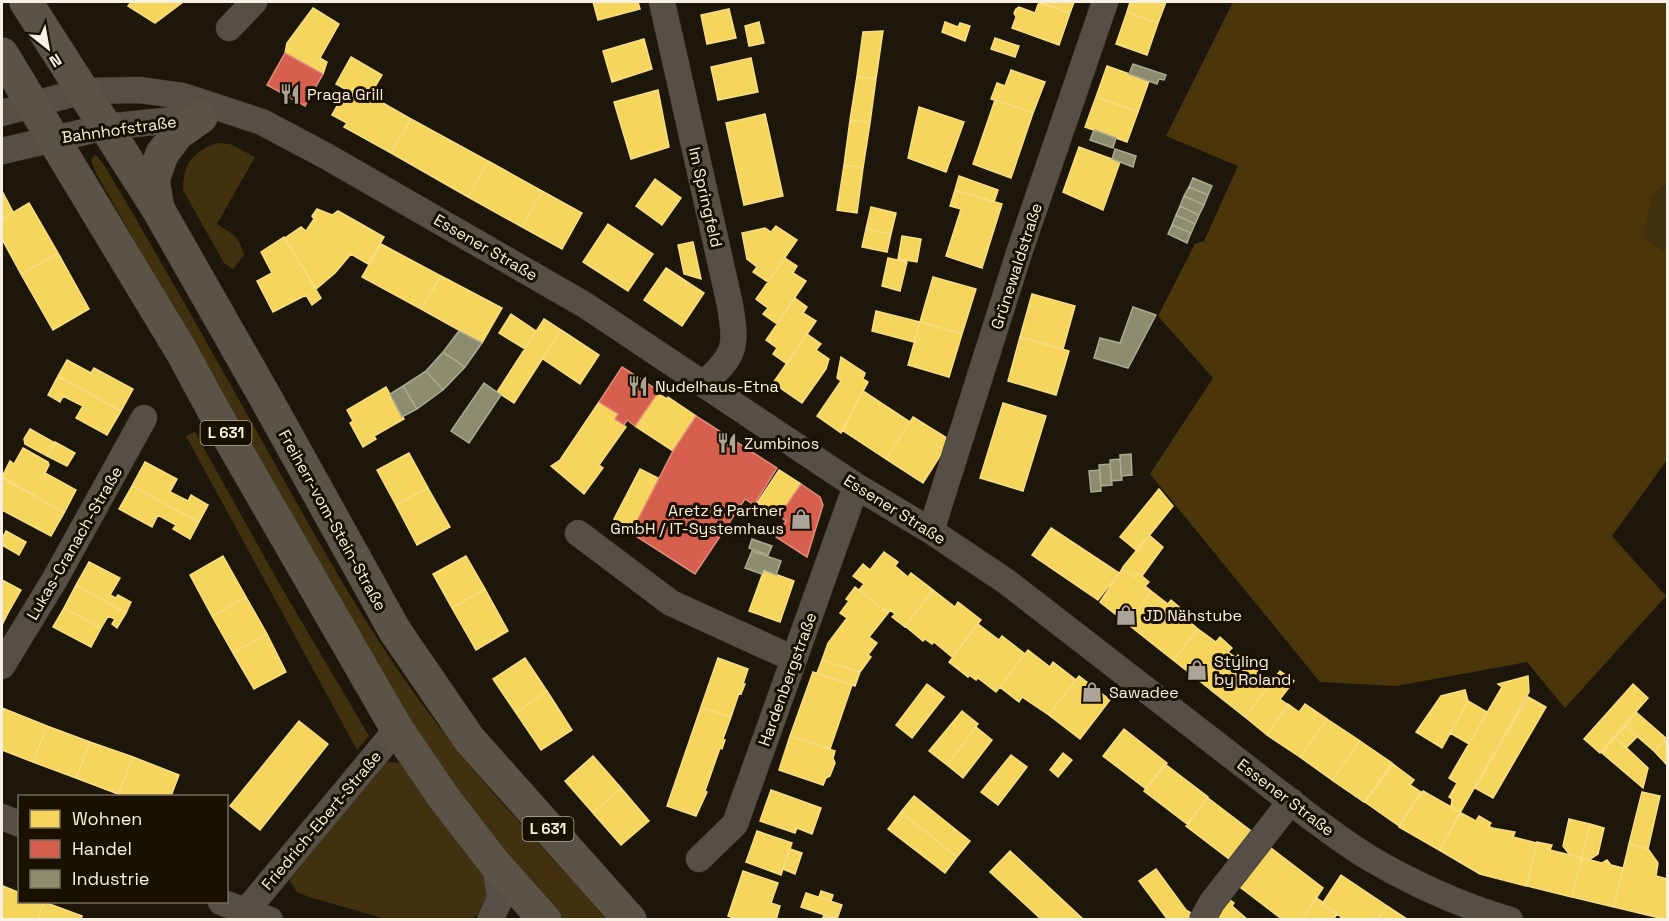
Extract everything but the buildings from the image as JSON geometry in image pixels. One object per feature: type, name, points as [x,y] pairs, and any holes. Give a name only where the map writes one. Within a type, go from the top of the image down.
[{"type":"main road","name":"L 631","points":[[26,2],[83,91]]},
{"type":"main road","name":"L 631","points":[[2,54],[19,107],[54,138],[182,352],[226,433],[397,729],[444,798],[495,864],[545,920]]},
{"type":"main road","name":"Freiherr-vom-Stein-Straße","points":[[83,91],[158,209],[394,631],[411,657],[469,740],[629,918]]},
{"type":"main road","points":[[158,209],[153,180],[162,154],[177,134],[201,117]]},
{"type":"street","points":[[229,28],[254,2]]},
{"type":"street","name":"Im Springfeld","points":[[662,2],[735,335],[732,350],[725,364],[704,384]]},
{"type":"street","name":"Grünewaldstraße","points":[[931,531],[1019,253],[1105,2]]},
{"type":"street","name":"Essener Straße","points":[[83,91],[140,90],[183,96],[262,122],[367,178],[585,305],[856,486],[931,531],[1007,582],[1365,856],[1420,885],[1479,911],[1510,920]]},
{"type":"street","points":[[19,107],[83,91]]},
{"type":"street","name":"Essener Straße","points":[[201,117],[262,122]]},
{"type":"street","name":"Bahnhofstraße","points":[[2,151],[106,127],[201,117]]},
{"type":"street","name":"Lukas-Cranach-Straße","points":[[2,666],[55,579],[144,418]]},
{"type":"street","name":"Hardenbergstraße","points":[[699,859],[735,824],[856,486]]},
{"type":"street","points":[[578,533],[671,603],[794,659]]},
{"type":"street","name":"Friedrich-Ebert-Straße","points":[[246,911],[397,729]]},
{"type":"street","points":[[1205,920],[1203,918],[1212,902],[1291,801]]},
{"type":"street","points":[[2,817],[18,823]]},
{"type":"street","points":[[490,920],[500,899],[495,864]]},
{"type":"street","points":[[224,903],[270,920]]},
{"type":"shaded area","points":[[1233,2],[1667,2],[1667,183],[1653,196],[1643,236],[1667,254],[1667,460],[1612,536],[1666,596],[1565,708],[1527,662],[1396,686],[1320,682],[1150,474],[1213,378],[1158,316],[1195,244],[1204,241],[1238,166],[1166,136]]},
{"type":"shaded area","points":[[217,143],[230,144],[255,157],[217,224],[235,236],[242,249],[244,255],[233,269],[224,263],[183,190],[185,173],[191,160],[202,150]]},
{"type":"shaded area","points":[[95,155],[106,168],[148,240],[334,568],[402,676],[425,709],[475,771],[609,919],[563,919],[498,845],[407,717],[97,175],[91,160]]},
{"type":"shaded area","points":[[1667,183],[1667,254],[1643,236],[1653,196]]},
{"type":"shaded area","points":[[195,432],[280,585],[369,736],[357,750],[186,436]]},
{"type":"shaded area","points":[[402,763],[480,869],[486,884],[487,896],[483,907],[473,919],[386,919],[309,897],[297,892],[290,881],[292,870],[378,764]]},
{"type":"place","name":"Praga Grill","points":[[290,94]]},
{"type":"place","name":"Nudelhaus-Etna","points":[[638,386]]},
{"type":"place","name":"Zumbinos","points":[[727,443]]},
{"type":"place","name":"Aretz & Partner GmbH / IT-Systemhaus","points":[[801,519]]},
{"type":"place","name":"JD Nähstube","points":[[1126,615]]},
{"type":"place","name":"Styling by Roland","points":[[1197,670]]},
{"type":"place","name":"Sawadee","points":[[1092,692]]}]
